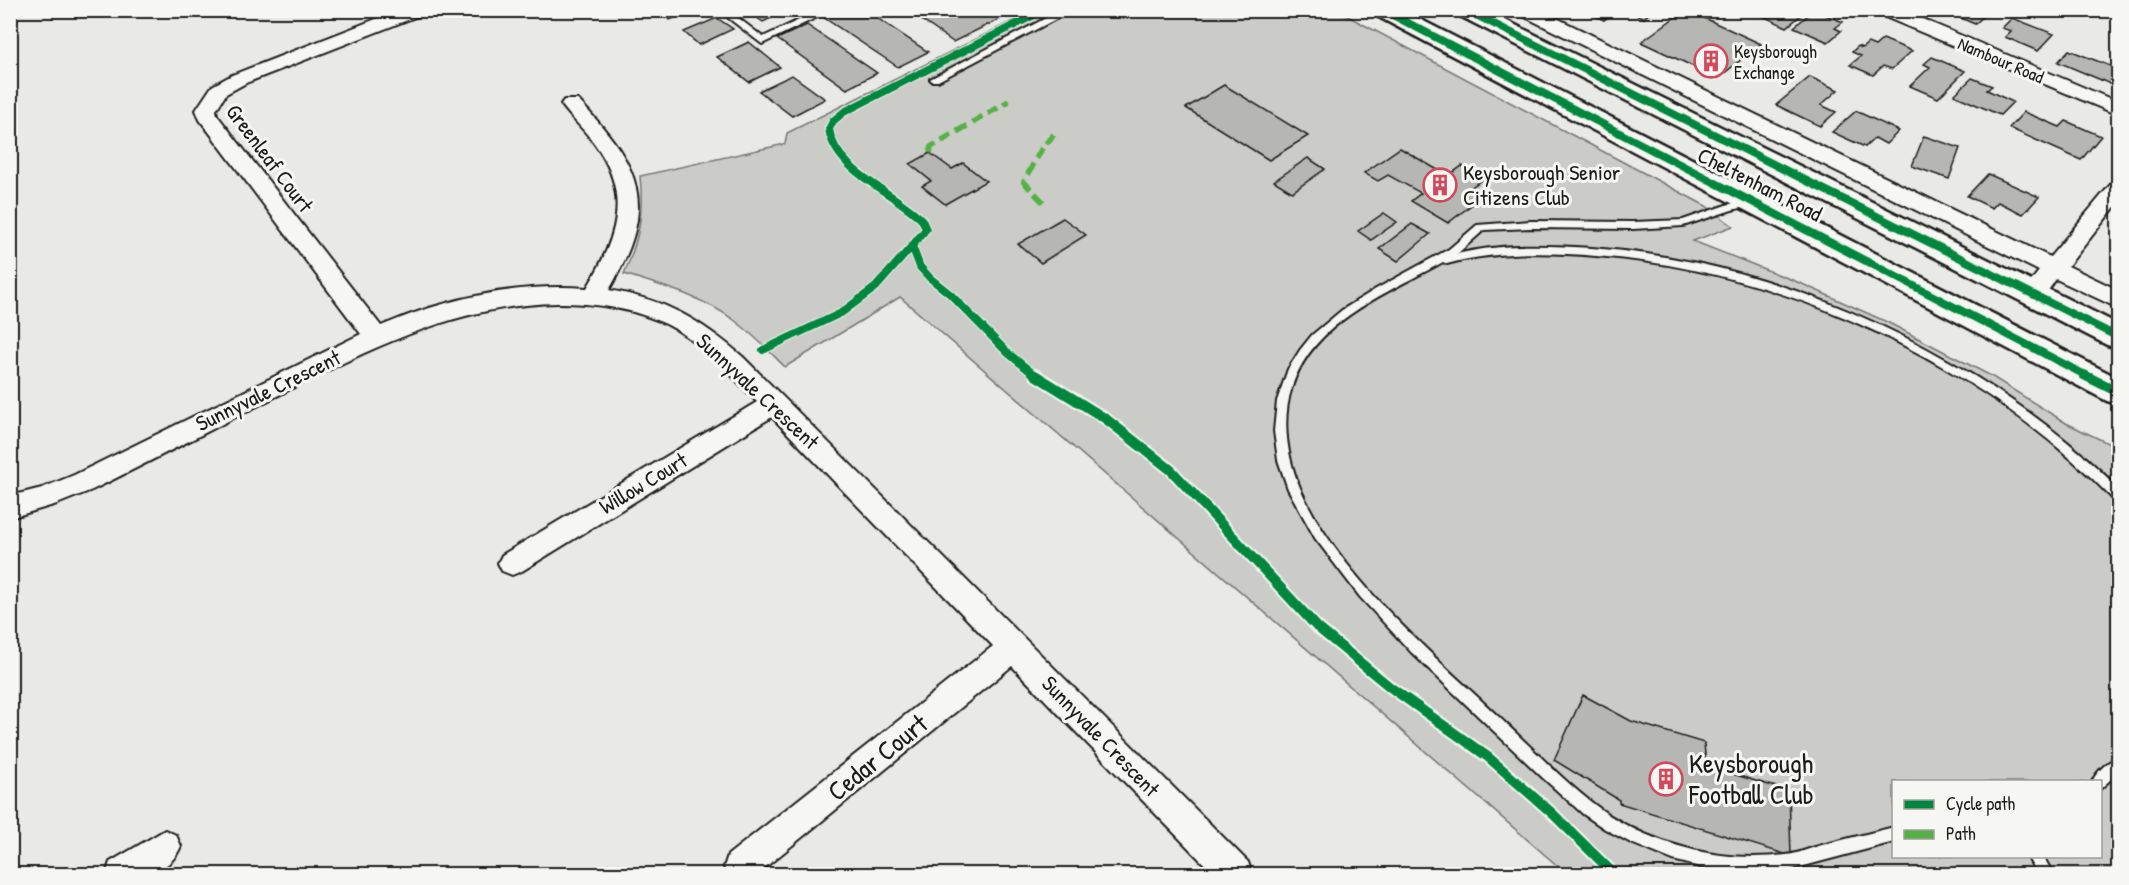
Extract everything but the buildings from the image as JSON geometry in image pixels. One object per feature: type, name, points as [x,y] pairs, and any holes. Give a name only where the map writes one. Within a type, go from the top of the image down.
[{"type":"main road","name":"Cheltenham Road","points":[[1383,10],[2118,392]]},
{"type":"main road","name":"Cheltenham Road","points":[[1466,10],[2118,337]]},
{"type":"main road","points":[[2002,332],[2032,294]]},
{"type":"street","name":"Greenleaf Court","points":[[376,337],[207,116],[206,110],[219,90],[239,79],[417,10]]},
{"type":"street","points":[[1525,10],[2118,300]]},
{"type":"street","name":"Nambour Road","points":[[1884,10],[2118,109]]},
{"type":"street","points":[[571,104],[602,136],[615,156],[624,173],[628,202],[626,226],[620,248],[594,296]]},
{"type":"street","points":[[2032,294],[2118,189]]},
{"type":"street","name":"Sunnyvale Crescent","points":[[10,507],[34,503],[84,482],[376,337],[466,304],[523,296],[594,296],[639,306],[686,325],[708,340],[774,404],[1236,874]]},
{"type":"street","name":"Willow Court","points":[[512,563],[774,404]]},
{"type":"street","name":"Cedar Court","points":[[740,867],[1014,647]]},
{"type":"street","points":[[122,874],[165,846]]},
{"type":"lane","points":[[722,10],[762,41],[828,10]]},
{"type":"lane","points":[[935,79],[1070,10]]},
{"type":"lane","points":[[1753,202],[1730,207],[1687,222],[1650,226],[1514,223],[1481,227],[1470,240],[1435,263],[1395,283],[1323,331],[1308,345],[1294,366],[1285,390],[1280,440],[1286,468],[1299,500],[1319,533],[1357,586],[1406,637],[1576,798],[1604,820],[1637,838],[1674,852],[1712,862],[1753,865],[1788,863],[1892,834]]},
{"type":"lane","points":[[1435,263],[1471,255],[1511,252],[1551,250],[1610,253],[1724,270],[1796,292],[1862,319],[1937,358],[1978,383],[2049,432],[2079,457],[2118,496]]},
{"type":"lane","points":[[2101,780],[2118,764]]},
{"type":"lane","points":[[2035,858],[2045,874]]},
{"type":"shaded area","points":[[1032,11],[1338,11],[1706,206],[1733,226],[1693,241],[1800,283],[1887,322],[1991,376],[2066,423],[2118,448],[2118,874],[1567,874],[900,297],[785,367],[748,331],[708,304],[624,274],[641,215],[640,176],[785,144],[787,133]]},
{"type":"marked path","points":[[930,153],[931,147],[1009,101]]},
{"type":"marked path","points":[[1043,202],[1024,182],[1042,148],[1055,133]]},
{"type":"cycle path","points":[[1044,10],[844,112],[833,121],[829,129],[835,147],[864,177],[922,220],[926,229],[912,246],[920,267],[1008,353],[1040,379],[1106,419],[1171,470],[1317,627],[1390,687],[1488,757],[1552,813],[1614,874]]},
{"type":"cycle path","points":[[1383,10],[2118,392]]},
{"type":"cycle path","points":[[1466,10],[2118,337]]},
{"type":"cycle path","points":[[763,350],[841,313],[876,287],[912,246]]},
{"type":"place","name":"Keysborough Exchange","points":[[1711,61]]},
{"type":"place","name":"Keysborough Senior Citizens Club","points":[[1440,185]]},
{"type":"place","name":"Keysborough Football Club","points":[[1666,779]]}]
